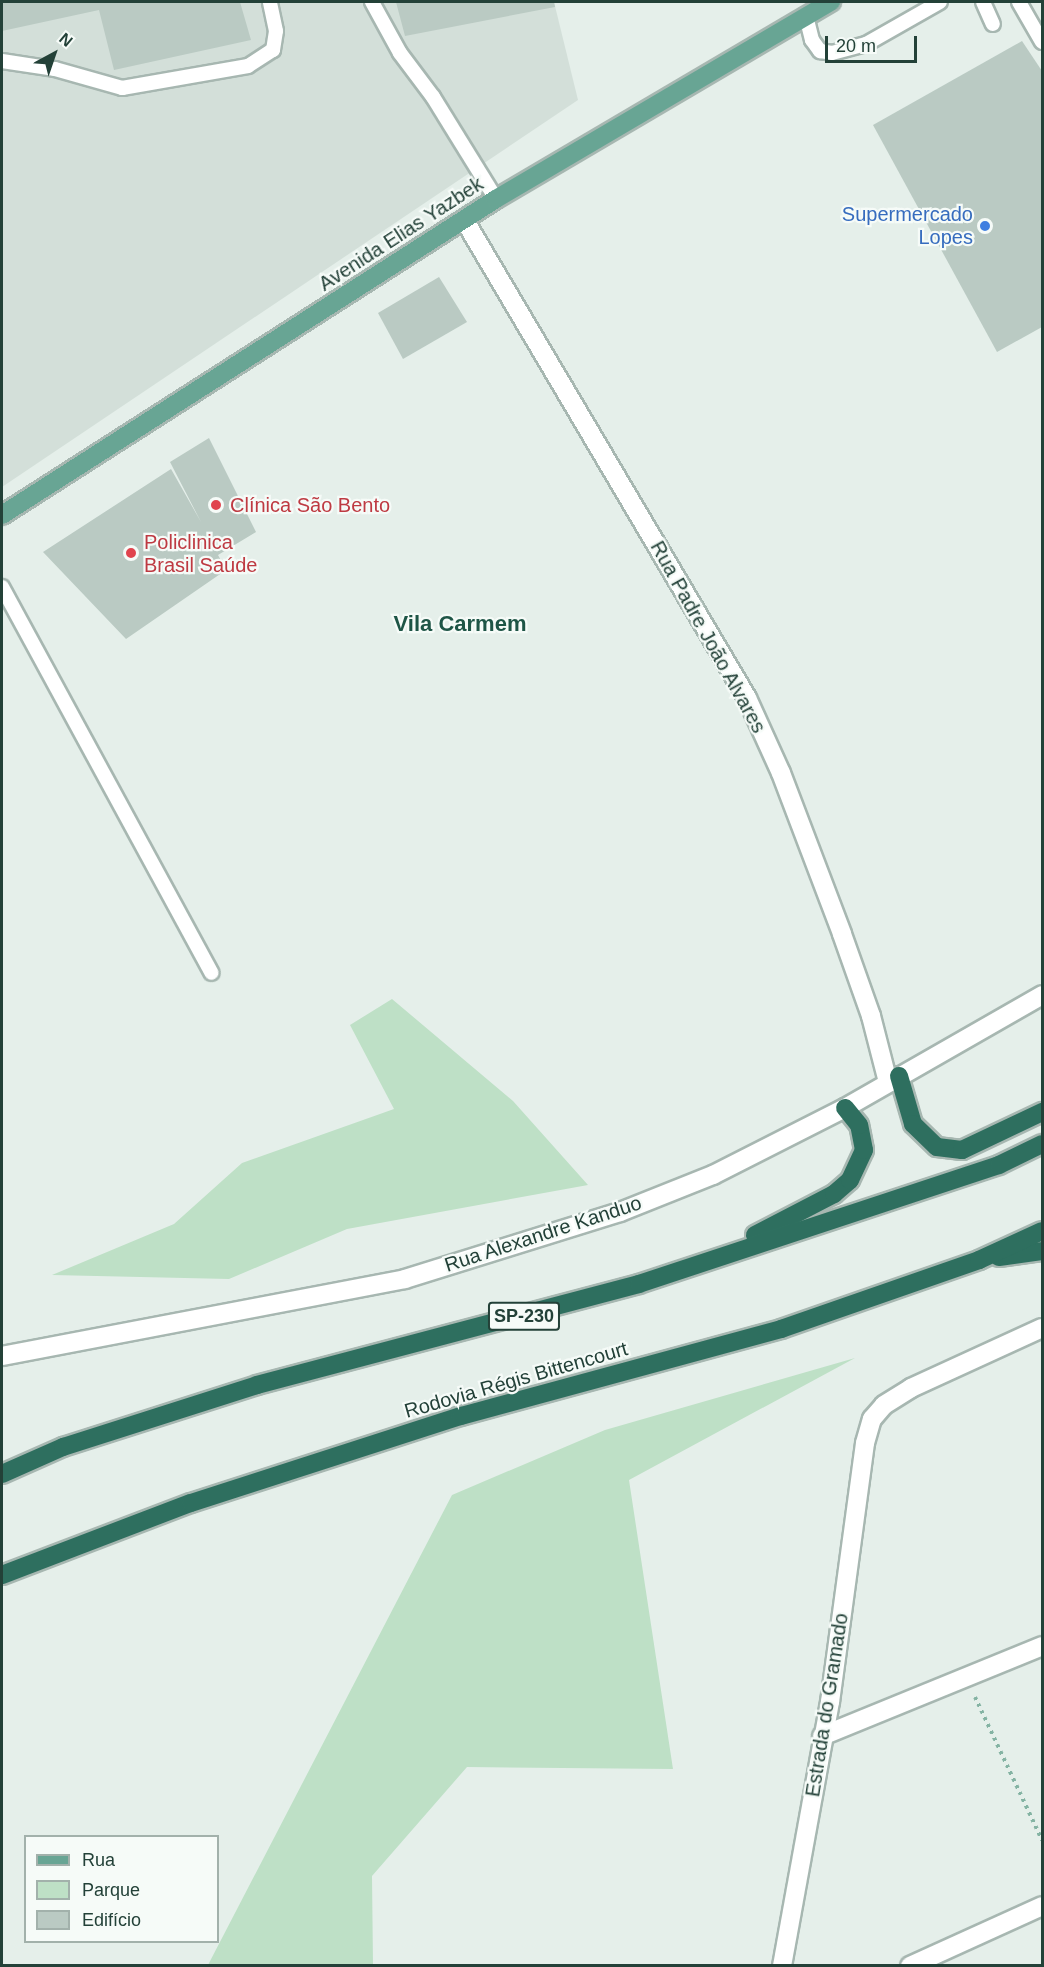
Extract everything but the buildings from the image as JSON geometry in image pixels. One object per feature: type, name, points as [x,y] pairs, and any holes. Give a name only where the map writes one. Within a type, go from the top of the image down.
[{"type":"highway","points":[[893,1079],[913,1124],[937,1148],[962,1150],[1042,1112]]},
{"type":"highway","points":[[716,1256],[834,1194],[850,1180],[864,1150],[860,1125],[845,1108]]},
{"type":"highway","name":"SP-230","points":[[2,1474],[63,1447],[257,1385],[639,1284],[716,1256],[999,1165],[1042,1144]]},
{"type":"highway","name":"Rodovia Régis Bittencourt","points":[[2,1575],[191,1503],[461,1416],[781,1329],[979,1260],[1042,1231]]},
{"type":"highway","points":[[979,1260],[1042,1251]]},
{"type":"main road","name":"Avenida Elias Yazbek","points":[[2,515],[465,221],[496,199],[810,9],[831,2]]},
{"type":"street","name":"Rua Padre João Alvares","points":[[465,221],[747,698],[781,773],[842,934],[893,1079]]},
{"type":"street","name":"Rua Alexandre Kanduo","points":[[2,1356],[405,1279],[620,1212],[713,1175],[845,1108],[1042,995]]},
{"type":"street","name":"Estrada do Gramado","points":[[782,1965],[830,1702],[865,1443],[872,1419],[884,1405],[910,1388],[1042,1328]]},
{"type":"street","points":[[822,1736],[1042,1646]]},
{"type":"street","points":[[910,1965],[1042,1906]]},
{"type":"lane","points":[[2,61],[55,69],[122,88],[248,66],[273,50],[276,31],[270,2]]},
{"type":"lane","points":[[372,2],[400,53],[433,97],[496,199]]},
{"type":"lane","points":[[810,9],[812,40],[820,51],[832,53],[866,45],[940,2]]},
{"type":"lane","points":[[982,2],[993,24]]},
{"type":"lane","points":[[1019,2],[1042,42]]},
{"type":"lane","points":[[2,587],[212,973]]},
{"type":"path","points":[[966,1679],[1042,1840]]},
{"type":"shaded area","points":[[2,2],[554,2],[578,100],[2,487]]},
{"type":"green space","points":[[392,999],[513,1101],[588,1185],[347,1229],[229,1279],[52,1275],[174,1224],[242,1163],[394,1109],[350,1025]]},
{"type":"green space","points":[[855,1358],[629,1480],[673,1769],[467,1767],[372,1876],[373,1965],[208,1965],[452,1495],[605,1430]]},
{"type":"place","name":"Supermercado Lopes","points":[[985,226]]},
{"type":"place","name":"Clínica São Bento","points":[[216,505]]},
{"type":"place","name":"Policlinica Brasil Saúde","points":[[131,553]]},
{"type":"district","name":"Vila Carmem","points":[[460,624]]}]
